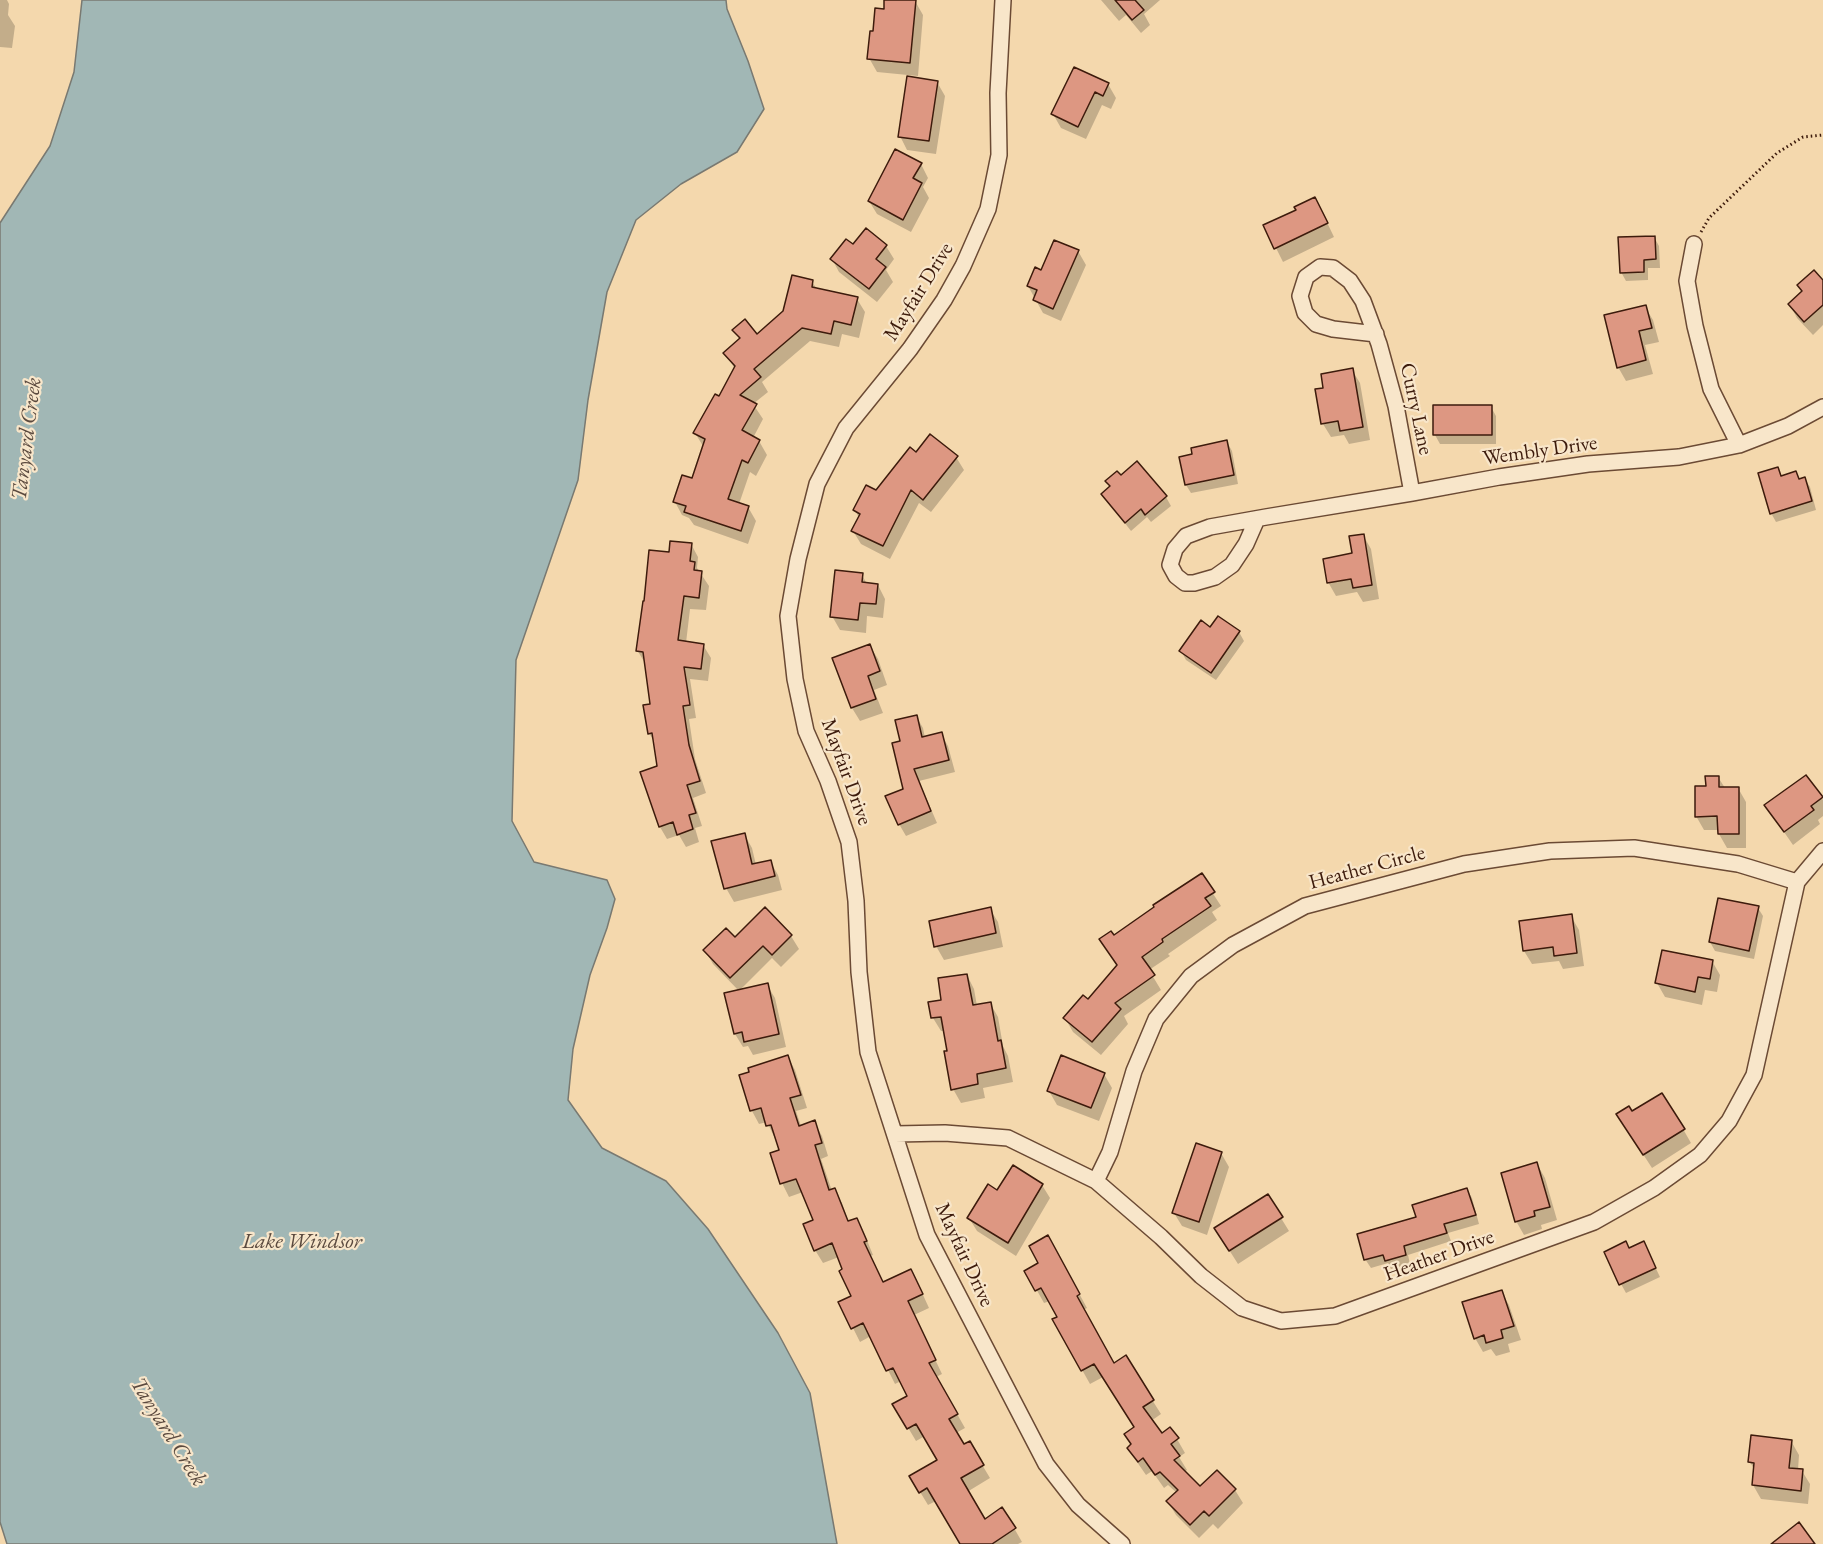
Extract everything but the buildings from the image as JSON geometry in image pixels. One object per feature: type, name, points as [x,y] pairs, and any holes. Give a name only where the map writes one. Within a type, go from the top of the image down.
[{"type":"street","name":"Mayfair Drive","points":[[1004,0],[998,93],[999,155],[988,209],[963,266],[944,300],[910,349],[846,428],[817,484],[798,559],[788,616],[795,679],[806,731],[828,781],[849,842],[868,1052],[927,1235],[1046,1464],[1078,1505],[1122,1544]]},
{"type":"street","points":[[1694,244],[1688,281],[1695,326],[1711,389],[1739,445]]},
{"type":"street","name":"Curry Lane","points":[[1376,334],[1333,329],[1316,324],[1305,313],[1300,296],[1306,277],[1320,267],[1333,268],[1350,280],[1363,301],[1376,334],[1396,406],[1412,493]]},
{"type":"street","name":"Wembly Drive","points":[[1257,519],[1246,544],[1232,565],[1215,577],[1194,583],[1185,582],[1176,576],[1170,565],[1175,549],[1186,536],[1210,527],[1499,477],[1588,464],[1679,457],[1739,445],[1788,426],[1823,407]]},
{"type":"street","name":"Heather Circle","points":[[1096,1181],[1110,1152],[1134,1071],[1156,1019],[1191,976],[1233,945],[1305,906],[1464,864],[1560,851],[1634,848],[1738,864],[1797,882]]},
{"type":"street","name":"Heather Drive","points":[[895,1134],[945,1133],[1008,1138],[1096,1181],[1161,1237],[1201,1276],[1242,1308],[1281,1322],[1335,1316],[1594,1222],[1654,1188],[1700,1155],[1729,1121],[1754,1076],[1797,882],[1823,851]]},
{"type":"path","points":[[1694,244],[1709,218],[1777,153],[1803,137],[1823,135]]},
{"type":"water","name":"Lake Windsor","points":[[82,0],[726,0],[727,9],[764,109],[737,152],[681,184],[636,220],[607,292],[588,400],[578,480],[516,660],[512,821],[534,862],[607,880],[615,899],[590,975],[573,1049],[568,1100],[602,1148],[666,1181],[708,1229],[778,1333],[810,1393],[837,1544],[7,1544],[0,1522],[0,223],[50,146],[74,72]]},
{"type":"water label","name":"Tanyard Creek","points":[[27,439]]},
{"type":"water label","name":"Tanyard Creek","points":[[168,1432]]}]
